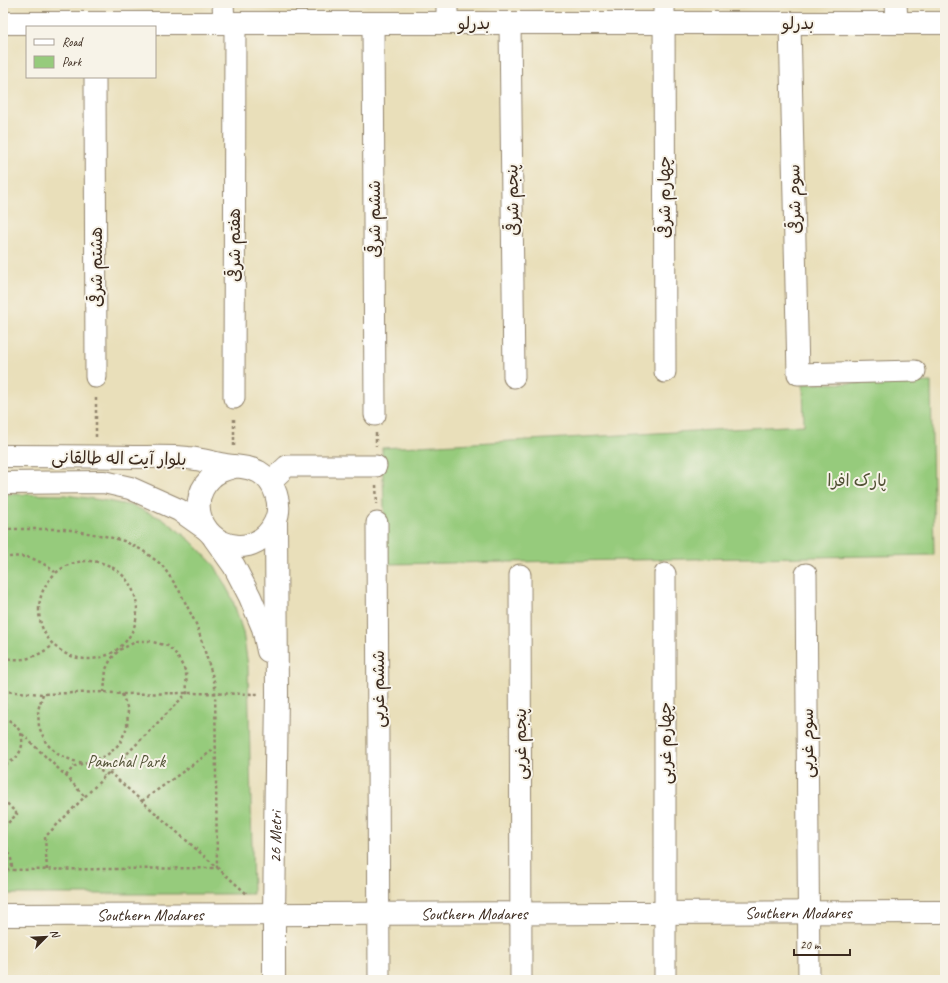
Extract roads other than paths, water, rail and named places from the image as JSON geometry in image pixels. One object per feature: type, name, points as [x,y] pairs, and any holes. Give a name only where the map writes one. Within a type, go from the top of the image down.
[{"type":"street","name":"بدرلو","points":[[3,23],[95,25],[227,16],[373,23],[447,13],[510,23],[664,13],[790,23],[896,13],[945,23]]},
{"type":"street","name":"چهارم شرقی","points":[[664,13],[665,372]]},
{"type":"street","name":"هفتم شرقی","points":[[227,16],[234,398]]},
{"type":"street","name":"ششم شرقی","points":[[373,23],[376,415]]},
{"type":"street","name":"پنجم شرقی","points":[[510,23],[514,377]]},
{"type":"street","name":"سوم شرقی","points":[[790,23],[798,374],[914,371]]},
{"type":"street","name":"هشتم شرقی","points":[[95,78],[96,377]]},
{"type":"street","name":"بلوار آیت اله طالقانی","points":[[3,456],[189,458],[234,466]]},
{"type":"street","points":[[234,466],[247,467],[260,472],[270,482],[276,494],[278,507],[276,521],[270,532],[260,540],[250,545],[237,546],[225,544],[210,534],[200,517],[198,503],[202,490],[210,479],[220,470],[234,466]]},
{"type":"street","points":[[270,482],[287,466],[376,466]]},
{"type":"street","name":"بلوار آیت اله طالقانی","points":[[3,482],[104,482],[130,488],[179,510],[210,534]]},
{"type":"street","name":"26 Metri","points":[[274,980],[271,914],[276,694],[276,521]]},
{"type":"street","name":"ششم غربی","points":[[377,523],[379,980]]},
{"type":"street","name":"26 Metri","points":[[210,534],[234,566],[250,597],[263,628],[276,694]]},
{"type":"street","name":"چهارم غربی","points":[[664,574],[665,980]]},
{"type":"street","name":"سوم غربی","points":[[806,574],[809,980]]},
{"type":"street","name":"پنجم غربی","points":[[520,575],[521,980]]},
{"type":"street","name":"Southern Modares","points":[[3,914],[945,912]]},
{"type":"park label","name":"پارک افرا","points":[[857,480]]},
{"type":"park label","name":"Pamchal Park","points":[[126,761]]}]
